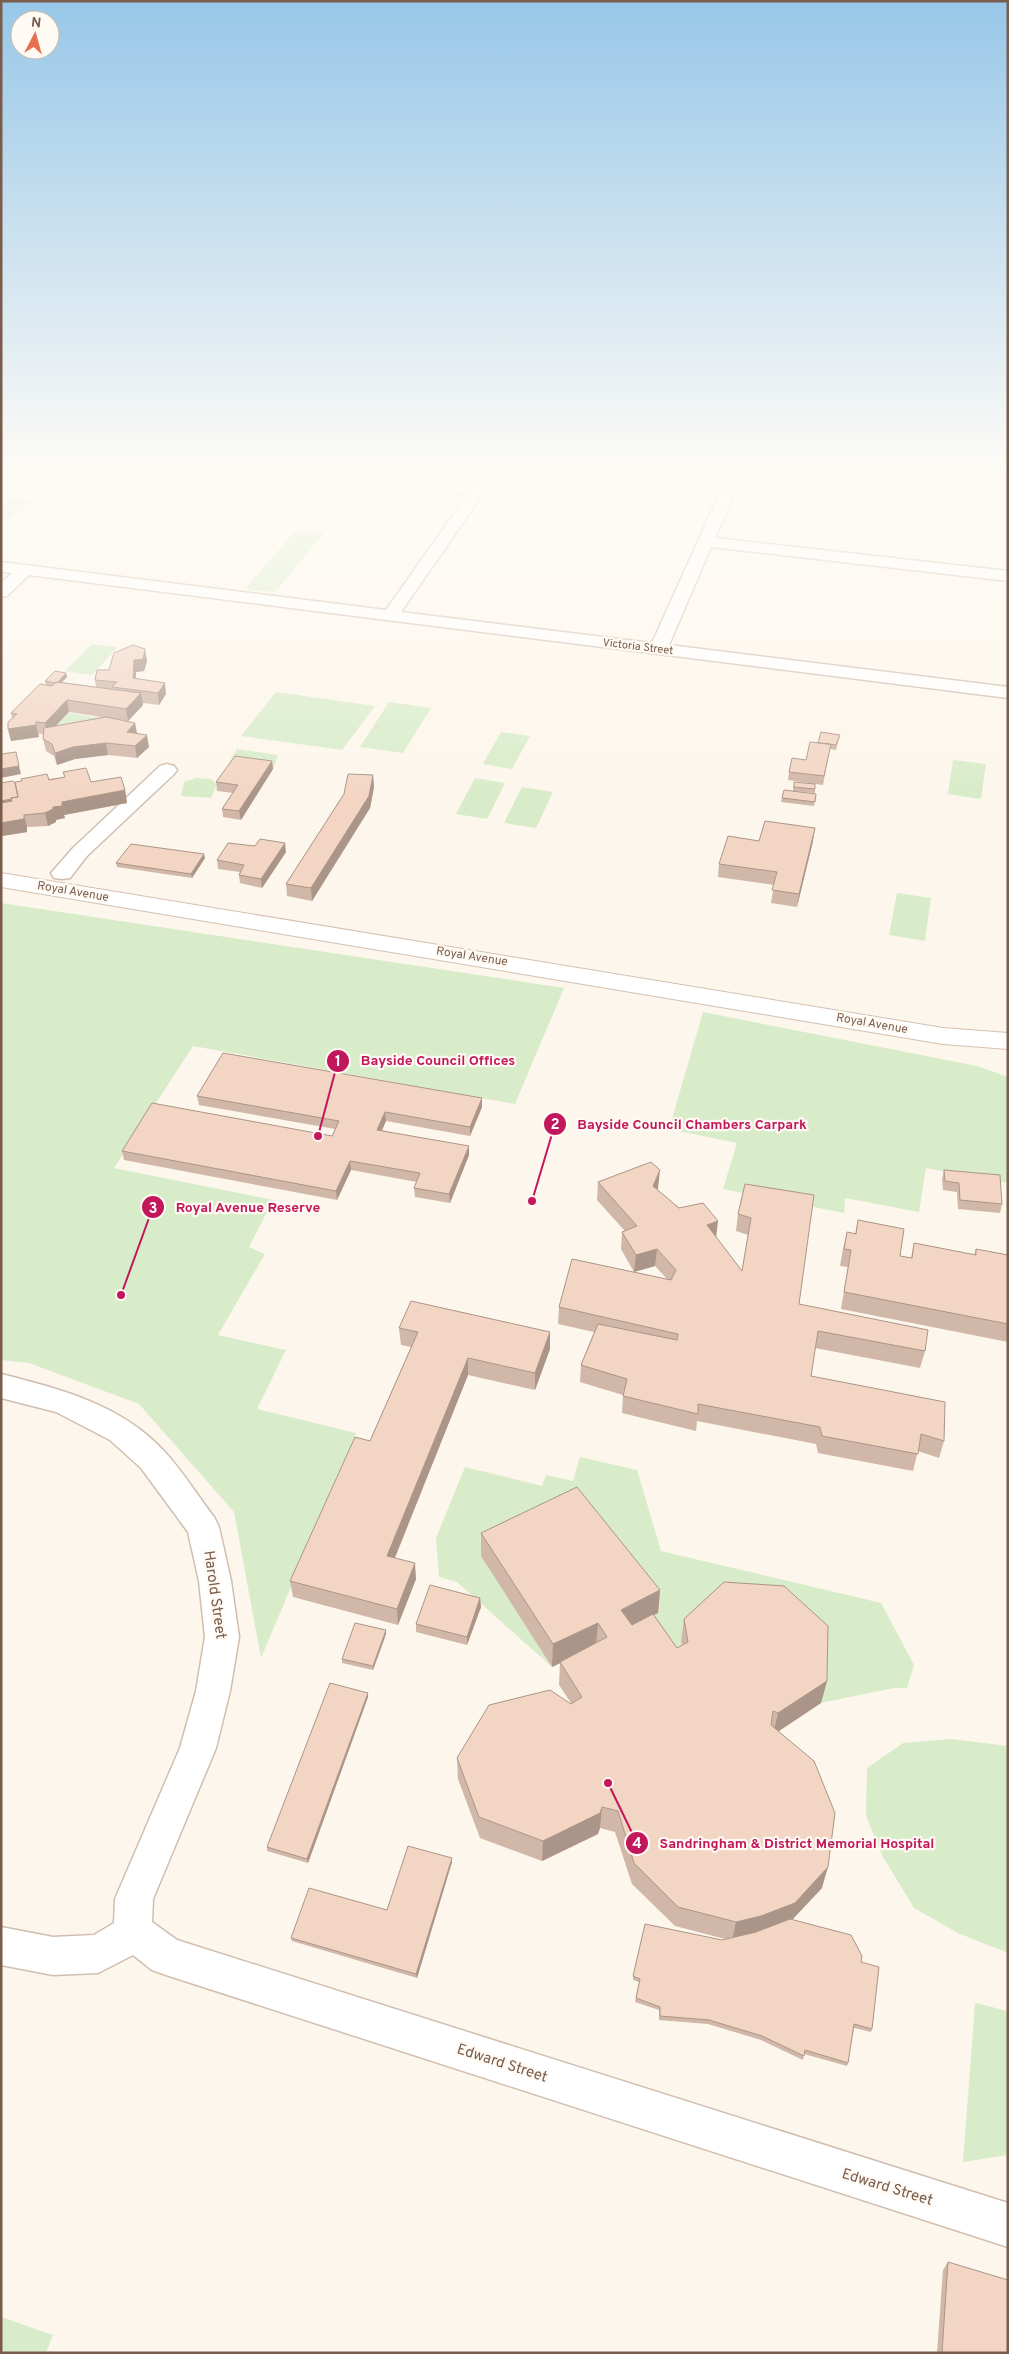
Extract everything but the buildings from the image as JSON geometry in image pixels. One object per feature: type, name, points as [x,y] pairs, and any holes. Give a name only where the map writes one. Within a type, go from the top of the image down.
[{"type":"street","points":[[1,592],[16,578]]},
{"type":"street","name":"Victoria Street","points":[[87,578],[1008,693]]},
{"type":"street","points":[[390,616],[417,578]]},
{"type":"street","points":[[658,649],[690,578]]},
{"type":"street","points":[[62,873],[80,852],[167,770]]},
{"type":"street","name":"Royal Avenue","points":[[1,880],[943,1036],[1008,1041]]},
{"type":"street","name":"Royal Avenue","points":[[943,1036],[1008,1056]]},
{"type":"street","name":"Harold Street","points":[[1,1386],[64,1402],[121,1431],[152,1459],[203,1527],[215,1581],[222,1637],[213,1691],[198,1748],[134,1899],[132,1914],[135,1933]]},
{"type":"street","points":[[1,1946],[53,1956],[98,1954],[135,1933]]},
{"type":"street","name":"Edward Street","points":[[135,1933],[166,1956],[871,2183],[1008,2225]]},
{"type":"green space","points":[[255,578],[287,578],[275,592],[245,589]]},
{"type":"green space","points":[[92,644],[118,647],[92,675],[65,671]]},
{"type":"green space","points":[[276,692],[375,706],[342,750],[241,736]]},
{"type":"green space","points":[[389,702],[431,708],[403,753],[360,747]]},
{"type":"green space","points":[[69,713],[108,719],[51,732]]},
{"type":"green space","points":[[501,732],[530,736],[512,769],[483,764]]},
{"type":"green space","points":[[237,749],[278,755],[273,769],[229,763]]},
{"type":"green space","points":[[953,760],[986,764],[981,799],[948,794]]},
{"type":"green space","points":[[196,778],[211,779],[217,784],[211,798],[181,796],[184,782]]},
{"type":"green space","points":[[475,778],[505,783],[487,819],[456,814]]},
{"type":"green space","points":[[522,787],[553,792],[536,828],[504,823]]},
{"type":"green space","points":[[897,893],[931,898],[925,941],[889,935]]},
{"type":"green space","points":[[1,903],[564,988],[515,1104],[193,1046],[114,1168],[273,1200],[249,1247],[265,1254],[218,1335],[286,1350],[257,1409],[356,1433],[261,1658],[234,1512],[139,1404],[29,1363],[1,1360]]},
{"type":"green space","points":[[703,1012],[977,1066],[1008,1077],[1008,1183],[926,1168],[919,1212],[845,1198],[844,1213],[723,1189],[737,1143],[669,1129]]},
{"type":"green space","points":[[580,1457],[637,1470],[661,1551],[881,1603],[914,1665],[907,1688],[894,1688],[821,1703],[822,1649],[685,1664],[619,1632],[552,1667],[457,1582],[439,1577],[436,1538],[465,1467],[542,1486],[546,1475],[573,1481]]},
{"type":"green space","points":[[951,1739],[1008,1746],[1008,1953],[958,1933],[914,1908],[883,1857],[866,1816],[867,1768],[903,1743]]},
{"type":"green space","points":[[975,2003],[1008,2011],[1008,2155],[963,2162]]},
{"type":"green space","points":[[1,2317],[53,2335],[46,2353],[1,2353]]},
{"type":"place","name":"Bayside Council Offices","points":[[318,1136]]},
{"type":"place","name":"Bayside Council Chambers Carpark","points":[[532,1201]]},
{"type":"place","name":"Royal Avenue Reserve","points":[[121,1295]]},
{"type":"place","name":"Sandringham & District Memorial Hospital","points":[[608,1783]]}]
